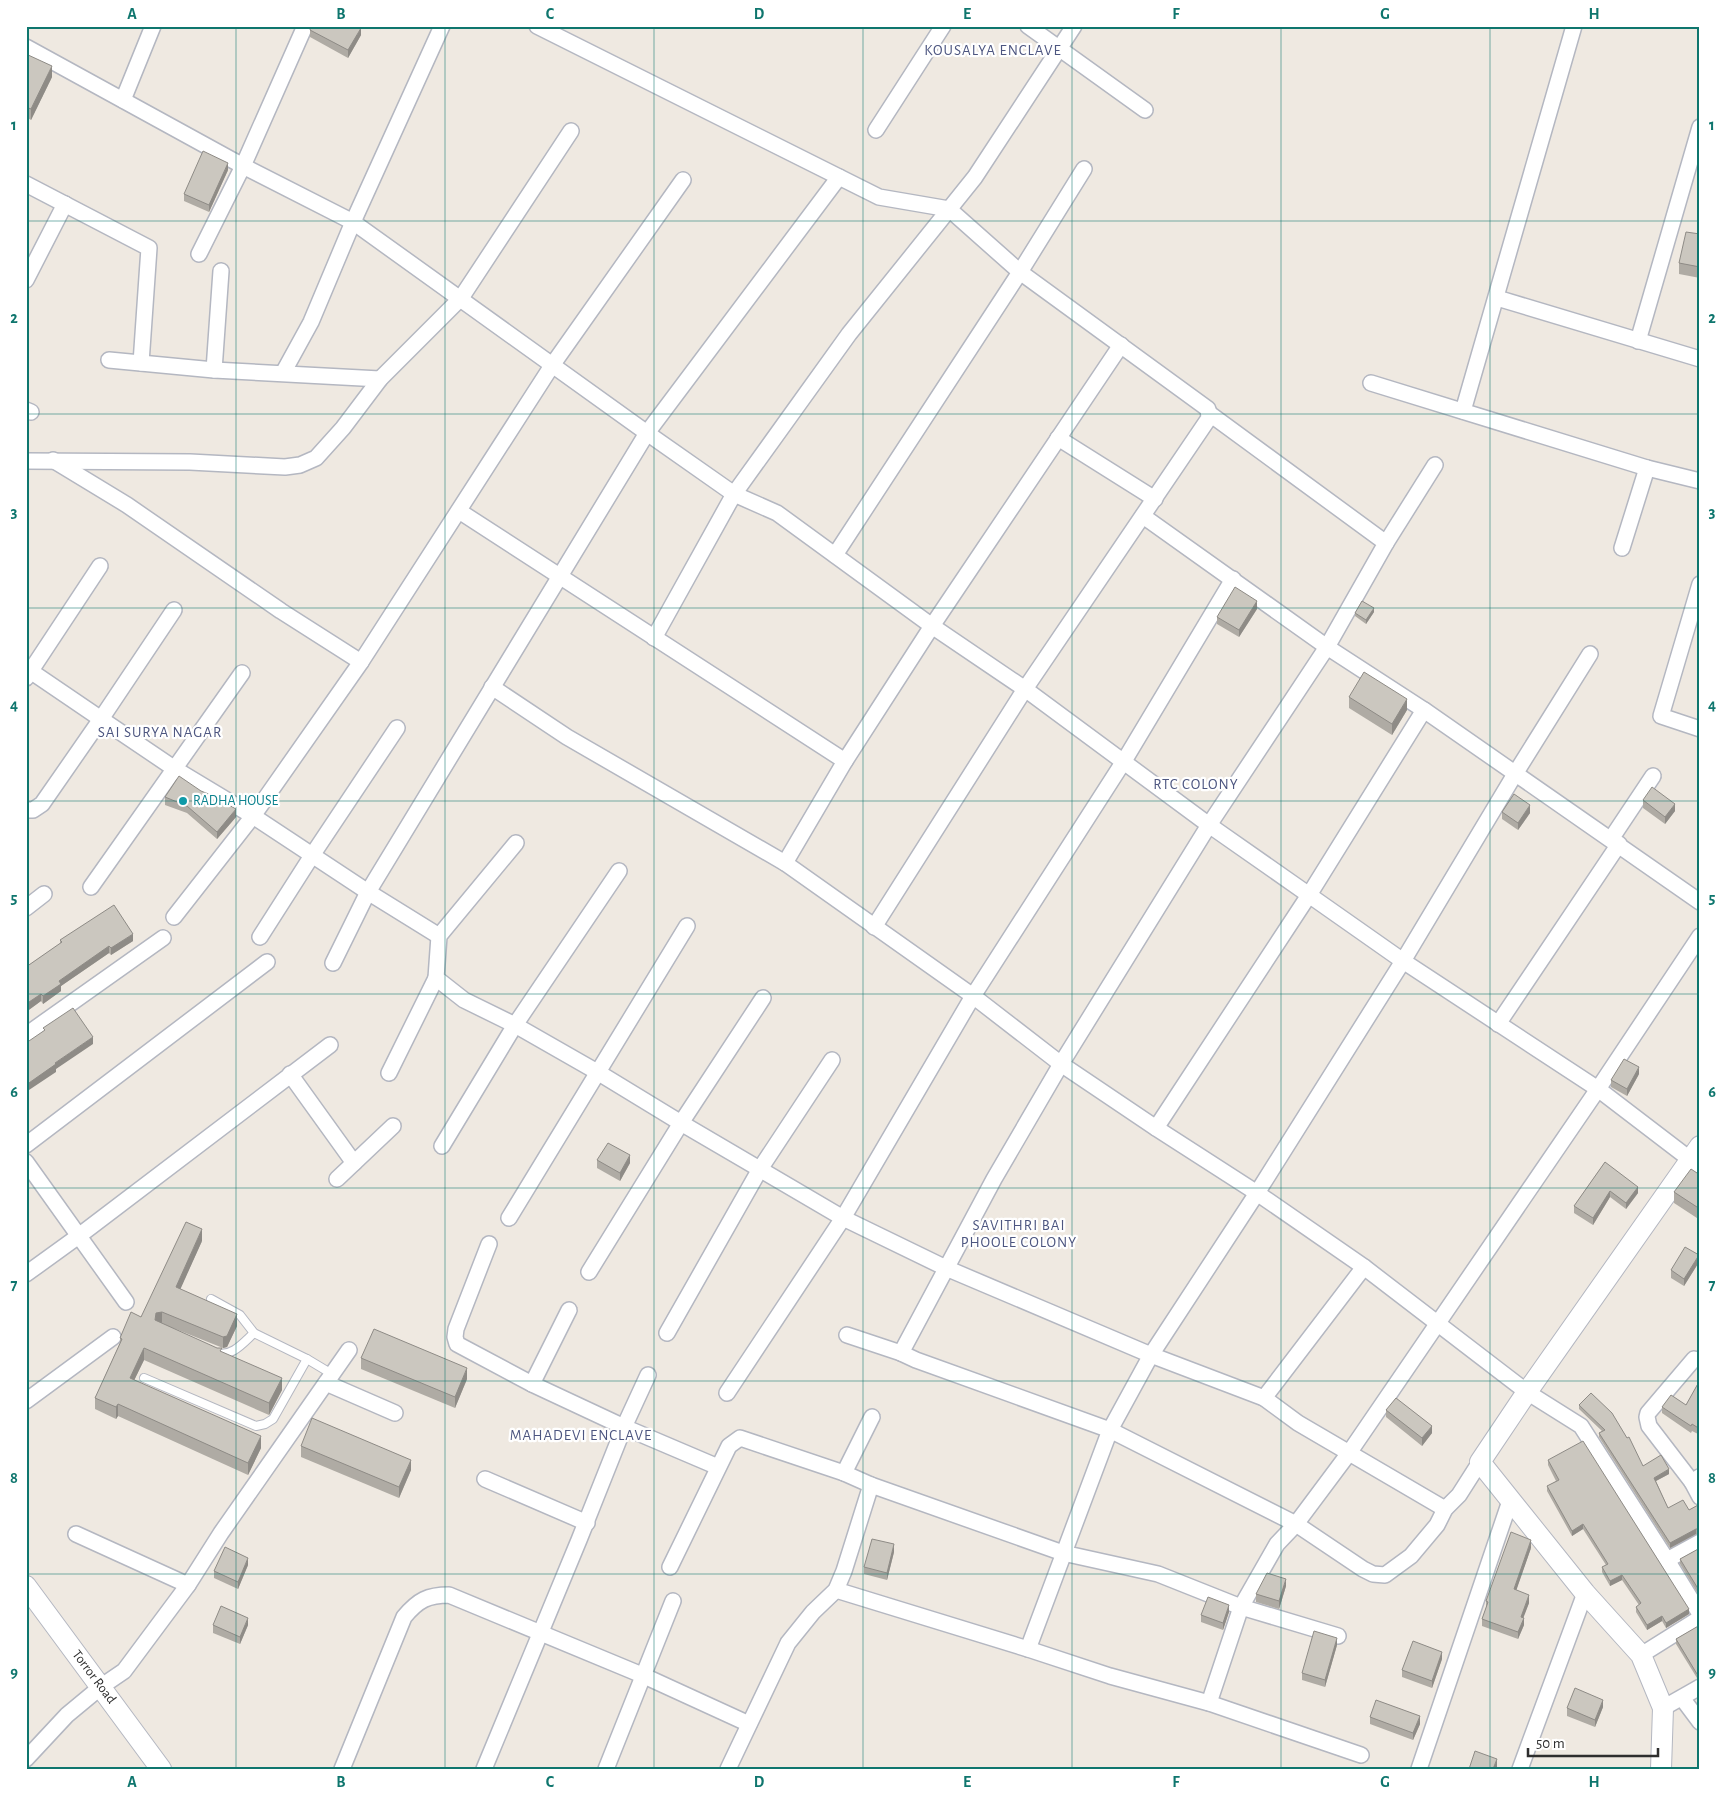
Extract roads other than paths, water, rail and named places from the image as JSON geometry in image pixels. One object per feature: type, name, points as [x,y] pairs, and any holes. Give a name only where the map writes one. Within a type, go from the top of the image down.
[{"type":"street","points":[[123,100],[153,26]]},
{"type":"street","points":[[199,254],[243,166],[305,26]]},
{"type":"street","points":[[283,373],[311,322],[353,222],[442,26]]},
{"type":"street","points":[[537,26],[879,197],[949,209],[1020,272],[1205,405],[1210,414],[1386,543]]},
{"type":"street","points":[[876,130],[943,26]]},
{"type":"street","points":[[1028,26],[1145,110]]},
{"type":"street","points":[[654,638],[734,494],[849,334],[975,177],[1074,26]]},
{"type":"street","points":[[1463,411],[1574,26]]},
{"type":"street","points":[[26,48],[243,166],[353,222],[734,494],[777,513],[932,626],[1025,689],[1209,825],[1403,961],[1598,1089],[1697,1158],[1527,1392],[1459,1495],[1445,1509],[1437,1525],[1412,1556],[1385,1575],[1373,1574],[1363,1569],[1296,1524],[1110,1430],[847,1335]]},
{"type":"street","points":[[1638,341],[1700,127]]},
{"type":"street","points":[[26,461],[190,462],[285,467],[300,465],[316,458],[343,428],[380,378],[461,298],[571,131]]},
{"type":"street","points":[[835,555],[1020,272],[1084,169]]},
{"type":"street","points":[[333,963],[368,892],[647,433],[839,177]]},
{"type":"street","points":[[174,917],[252,816],[361,662],[553,364],[683,180]]},
{"type":"street","points":[[26,184],[149,248],[140,363]]},
{"type":"street","points":[[26,280],[65,204]]},
{"type":"street","points":[[214,370],[221,271]]},
{"type":"street","points":[[1497,298],[1700,359]]},
{"type":"street","points":[[785,863],[845,761],[932,626],[1121,345]]},
{"type":"street","points":[[109,360],[214,370],[380,378]]},
{"type":"street","points":[[1371,383],[1647,468],[1700,481]]},
{"type":"street","points":[[874,927],[1025,689],[1210,414]]},
{"type":"street","points":[[1058,438],[1155,498]]},
{"type":"street","points":[[52,460],[127,505],[281,611],[361,662]]},
{"type":"street","points":[[901,1353],[1015,1142],[1061,1064],[1209,825],[1327,646],[1386,543],[1435,465]]},
{"type":"street","points":[[1622,548],[1647,468]]},
{"type":"street","points":[[458,511],[845,761]]},
{"type":"street","points":[[1143,516],[1327,646],[1615,841],[1700,902]]},
{"type":"street","points":[[100,566],[28,673],[175,769],[439,936]]},
{"type":"street","points":[[726,1393],[843,1218],[973,996],[1124,761],[1233,579]]},
{"type":"street","points":[[1700,584],[1696,609],[1662,716],[1700,729]]},
{"type":"street","points":[[26,810],[33,810],[42,804],[174,610]]},
{"type":"street","points":[[1028,1649],[1110,1430],[1151,1355],[1258,1193],[1403,961],[1515,774],[1590,654]]},
{"type":"street","points":[[91,888],[242,673]]},
{"type":"street","points":[[492,687],[567,737],[785,863],[973,996],[1061,1064],[1258,1193],[1364,1267],[1527,1392],[1581,1426],[1667,1560],[1700,1616],[1641,1655]]},
{"type":"street","points":[[1156,1128],[1309,895],[1424,710]]},
{"type":"street","points":[[260,937],[312,854],[397,728]]},
{"type":"street","points":[[1498,1024],[1615,841],[1653,776]]},
{"type":"street","points":[[389,1074],[436,978],[439,936],[516,843]]},
{"type":"street","points":[[442,1146],[515,1025],[619,871]]},
{"type":"street","points":[[26,908],[44,894]]},
{"type":"street","points":[[509,1218],[687,926]]},
{"type":"street","points":[[1209,1703],[1241,1608],[1277,1544],[1296,1524],[1349,1454],[1700,936]]},
{"type":"street","points":[[26,1036],[163,938]]},
{"type":"street","points":[[26,1145],[267,962]]},
{"type":"street","points":[[436,978],[464,1000],[515,1025],[599,1073],[843,1218],[946,1268],[1151,1355],[1264,1398],[1298,1423],[1445,1509]]},
{"type":"street","points":[[589,1272],[681,1123],[763,998]]},
{"type":"street","points":[[26,1274],[330,1045]]},
{"type":"street","points":[[667,1333],[760,1169],[832,1060]]},
{"type":"street","points":[[290,1074],[354,1163]]},
{"type":"street","points":[[337,1179],[393,1126]]},
{"type":"street","points":[[26,1162],[80,1235],[126,1302]]},
{"type":"street","points":[[489,1244],[456,1329],[455,1337],[458,1344],[464,1349],[532,1384],[624,1427],[718,1467]]},
{"type":"street","points":[[1264,1398],[1364,1267]]},
{"type":"street","points":[[532,1384],[569,1310]]},
{"type":"street","points":[[26,1401],[113,1337]]},
{"type":"street","points":[[26,1759],[67,1715],[102,1686],[124,1671],[188,1585],[221,1533],[349,1350]]},
{"type":"street","points":[[1698,1358],[1648,1414],[1647,1418],[1649,1426],[1696,1479],[1700,1497]]},
{"type":"street","points":[[484,1769],[587,1523],[624,1427],[648,1376]]},
{"type":"street","points":[[329,1378],[395,1413]]},
{"type":"street","points":[[844,1473],[872,1418]]},
{"type":"street","points":[[670,1568],[729,1446],[740,1438],[844,1473],[871,1485],[1063,1552],[1158,1574],[1241,1608],[1338,1636]]},
{"type":"street","points":[[1480,1462],[1585,1592],[1641,1655],[1663,1708],[1661,1769]]},
{"type":"street","points":[[485,1479],[587,1523]]},
{"type":"street","points":[[728,1769],[788,1643],[813,1612],[836,1590],[844,1571],[871,1485]]},
{"type":"street","points":[[1419,1769],[1510,1501]]},
{"type":"street","points":[[76,1534],[188,1585]]},
{"type":"street","points":[[1667,1560],[1700,1542]]},
{"type":"street","name":"Torror Road","points":[[27,1587],[102,1686],[161,1769]]},
{"type":"street","points":[[836,1590],[1110,1676],[1209,1703],[1361,1755]]},
{"type":"street","points":[[1520,1769],[1585,1592]]},
{"type":"street","points":[[342,1769],[404,1617],[422,1599],[435,1595],[449,1595],[642,1675],[749,1724]]},
{"type":"street","points":[[606,1769],[673,1601]]},
{"type":"street","points":[[1663,1708],[1700,1687]]},
{"type":"street","points":[[1682,1698],[1700,1722]]},
{"type":"lane","points":[[211,1299],[240,1315],[254,1333],[307,1359],[329,1378]]},
{"type":"lane","points":[[210,1350],[225,1354],[232,1352],[254,1333]]},
{"type":"lane","points":[[144,1378],[256,1426],[265,1424],[273,1419],[307,1359]]},
{"type":"place","name":"RADHA HOUSE","points":[[183,801]]},
{"type":"district","name":"KOUSALYA ENCLAVE","points":[[993,50]]},
{"type":"district","name":"SAI SURYA NAGAR","points":[[160,732]]},
{"type":"district","name":"RTC COLONY","points":[[1196,784]]},
{"type":"district","name":"SAVITHRI BAI PHOOLE COLONY","points":[[1019,1234]]},
{"type":"district","name":"MAHADEVI ENCLAVE","points":[[581,1435]]}]
